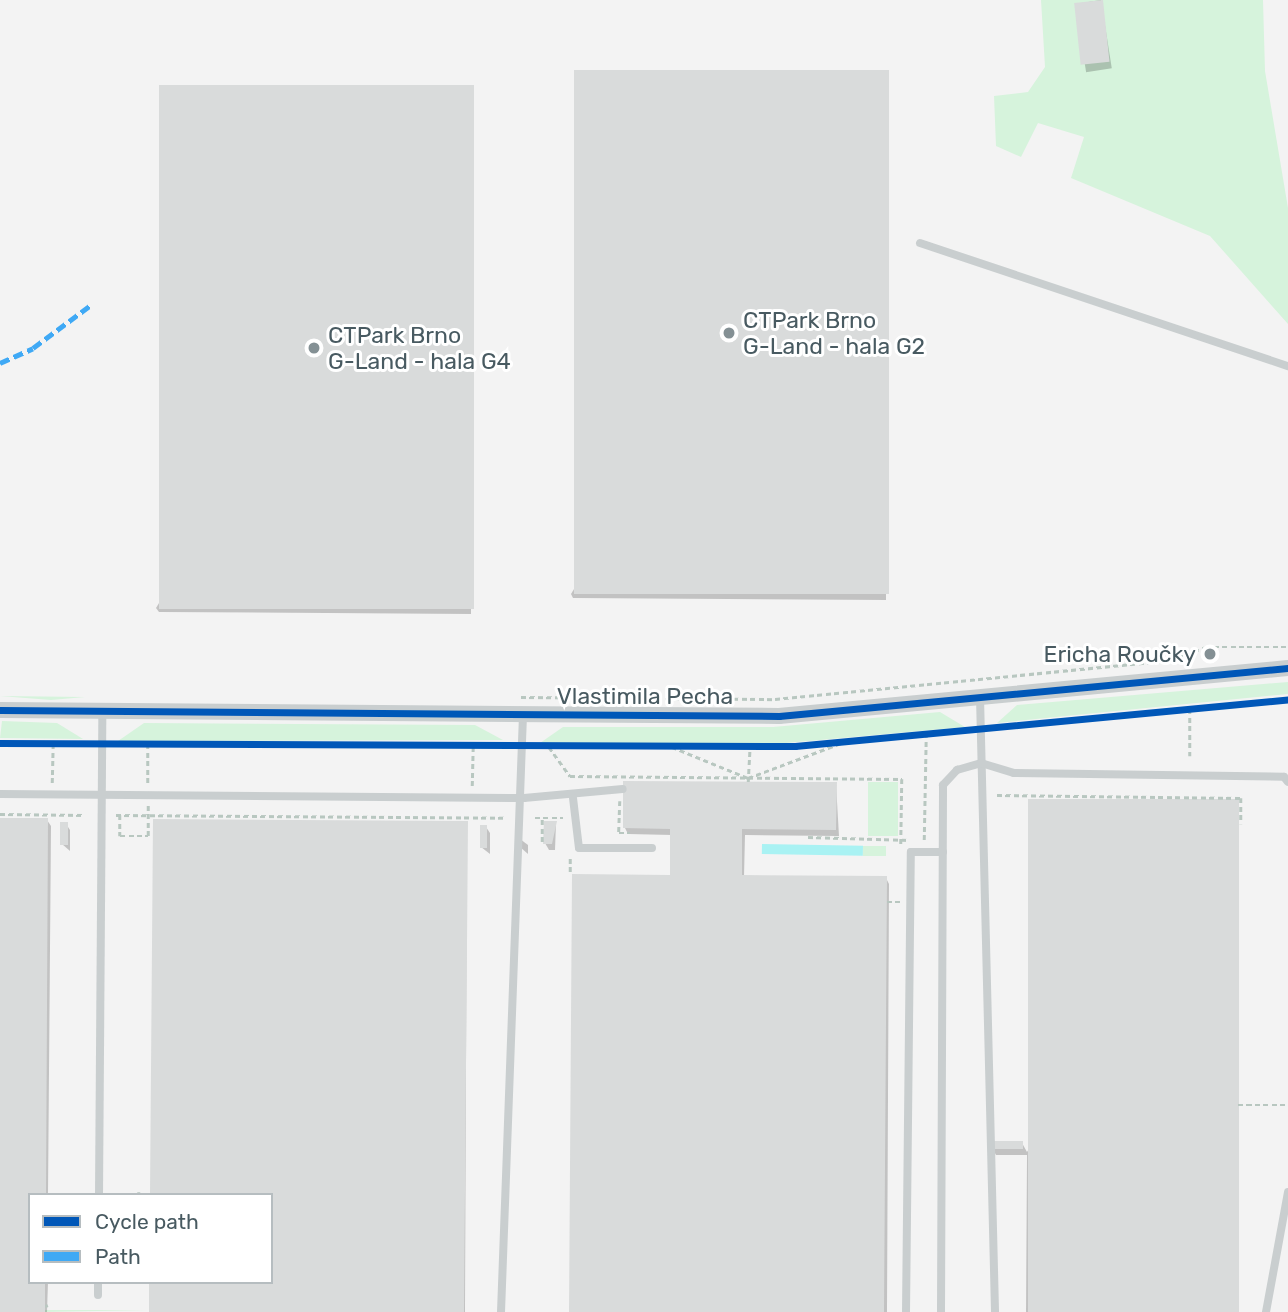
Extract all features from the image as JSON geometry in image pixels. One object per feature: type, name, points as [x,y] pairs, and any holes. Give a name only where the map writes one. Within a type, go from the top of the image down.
[{"type":"street","name":"Vlastimila Pecha","points":[[0,710],[779,716],[1288,668]]},
{"type":"lane","points":[[920,243],[1288,366]]},
{"type":"lane","points":[[980,697],[995,1312]]},
{"type":"lane","points":[[99,1193],[102,709]]},
{"type":"lane","points":[[501,1312],[524,798],[523,715]]},
{"type":"lane","points":[[941,1312],[943,785],[957,771],[981,763],[1014,773],[1284,777],[1288,782]]},
{"type":"lane","points":[[0,794],[524,798],[573,797],[622,789]]},
{"type":"lane","points":[[573,797],[579,848],[652,848]]},
{"type":"lane","points":[[906,1312],[911,852],[943,852]]},
{"type":"lane","points":[[1266,1312],[1288,1192]]},
{"type":"lane","points":[[98,1284],[98,1295]]},
{"type":"path","points":[[512,697],[775,699],[1170,660],[1205,647],[1288,647]]},
{"type":"path","points":[[1177,710],[1202,707]]},
{"type":"path","points":[[1190,709],[1190,756]]},
{"type":"path","points":[[913,735],[940,732]]},
{"type":"path","points":[[808,837],[926,840],[926,733]]},
{"type":"path","points":[[795,746],[858,740]]},
{"type":"path","points":[[672,747],[748,780],[844,742]]},
{"type":"path","points":[[40,743],[65,743]]},
{"type":"path","points":[[52,786],[53,743]]},
{"type":"path","points":[[136,744],[161,744]]},
{"type":"path","points":[[148,744],[148,787]]},
{"type":"path","points":[[459,746],[485,746]]},
{"type":"path","points":[[472,790],[473,746]]},
{"type":"path","points":[[523,746],[562,747]]},
{"type":"path","points":[[549,747],[571,776],[571,786]]},
{"type":"path","points":[[658,747],[698,747]]},
{"type":"path","points":[[737,747],[761,747]]},
{"type":"path","points":[[748,780],[750,747]]},
{"type":"path","points":[[571,776],[748,780],[902,779],[901,852]]},
{"type":"path","points":[[620,776],[622,789],[619,833],[630,833]]},
{"type":"path","points":[[1190,784],[1190,797]]},
{"type":"path","points":[[997,795],[1241,797],[1241,824]]},
{"type":"path","points":[[51,815],[52,803]]},
{"type":"path","points":[[148,804],[149,815],[150,824],[148,836],[120,836],[118,815],[149,815],[158,817],[507,818]]},
{"type":"path","points":[[471,805],[471,818]]},
{"type":"path","points":[[0,814],[85,815]]},
{"type":"path","points":[[535,818],[570,818]]},
{"type":"path","points":[[542,818],[542,842]]},
{"type":"path","points":[[887,902],[901,902],[901,890]]},
{"type":"path","points":[[1238,1105],[1288,1105]]},
{"type":"green space","points":[[1041,0],[1263,0],[1265,71],[1288,208],[1288,324],[1210,236],[1071,178],[1084,137],[1038,123],[1021,157],[996,146],[994,96],[1028,92],[1045,67]]},
{"type":"green space","points":[[1288,682],[1288,694],[997,723],[1017,705]]},
{"type":"green space","points":[[0,696],[85,697],[51,700]]},
{"type":"green space","points":[[940,712],[965,727],[775,744],[540,743],[563,727],[773,727]]},
{"type":"green space","points":[[2,721],[57,723],[83,739],[0,738]]},
{"type":"green space","points":[[144,723],[475,725],[503,740],[118,741]]},
{"type":"green space","points":[[868,782],[898,782],[898,836],[868,836]]},
{"type":"green space","points":[[863,846],[886,846],[886,856],[863,856]]},
{"type":"green space","points":[[45,1310],[149,1310],[45,1312]]},
{"type":"water","points":[[762,844],[863,846],[863,856],[762,854]]},
{"type":"building","points":[[1103,0],[1109,62],[1081,65],[1074,3]]},
{"type":"building","name":"CTPark Brno G-Land - hala G2","points":[[574,70],[889,70],[889,594],[574,594]]},
{"type":"building","name":"CTPark Brno G-Land - hala G4","points":[[159,85],[474,85],[474,609],[159,609]]},
{"type":"building","points":[[623,781],[837,782],[836,830],[742,829],[742,875],[887,876],[884,1312],[569,1312],[572,874],[670,875],[670,829],[623,828]]},
{"type":"building","points":[[1028,799],[1239,799],[1239,1312],[1028,1312]]},
{"type":"building","points":[[0,818],[48,818],[46,1193],[28,1193],[28,1284],[45,1284],[45,1312],[0,1312]]},
{"type":"building","points":[[153,819],[468,821],[464,1312],[149,1312],[149,1284],[273,1284],[273,1193],[150,1193]]},
{"type":"building","points":[[544,821],[557,821],[552,844],[543,844]]},
{"type":"building","points":[[60,822],[68,822],[68,845],[60,845]]},
{"type":"building","points":[[480,825],[487,825],[487,848],[480,848]]},
{"type":"building","points":[[990,1141],[1023,1141],[1023,1149],[990,1149]]},
{"type":"marked path","points":[[0,363],[33,348],[91,305]]},
{"type":"cycle path","points":[[0,710],[779,716],[1288,668]]},
{"type":"cycle path","points":[[0,743],[795,746],[1288,699]]},
{"type":"place","name":"CTPark Brno G-Land - hala G2","points":[[729,333]]},
{"type":"place","name":"CTPark Brno G-Land - hala G4","points":[[314,348]]},
{"type":"place","name":"Ericha Roučky","points":[[1210,654]]}]
